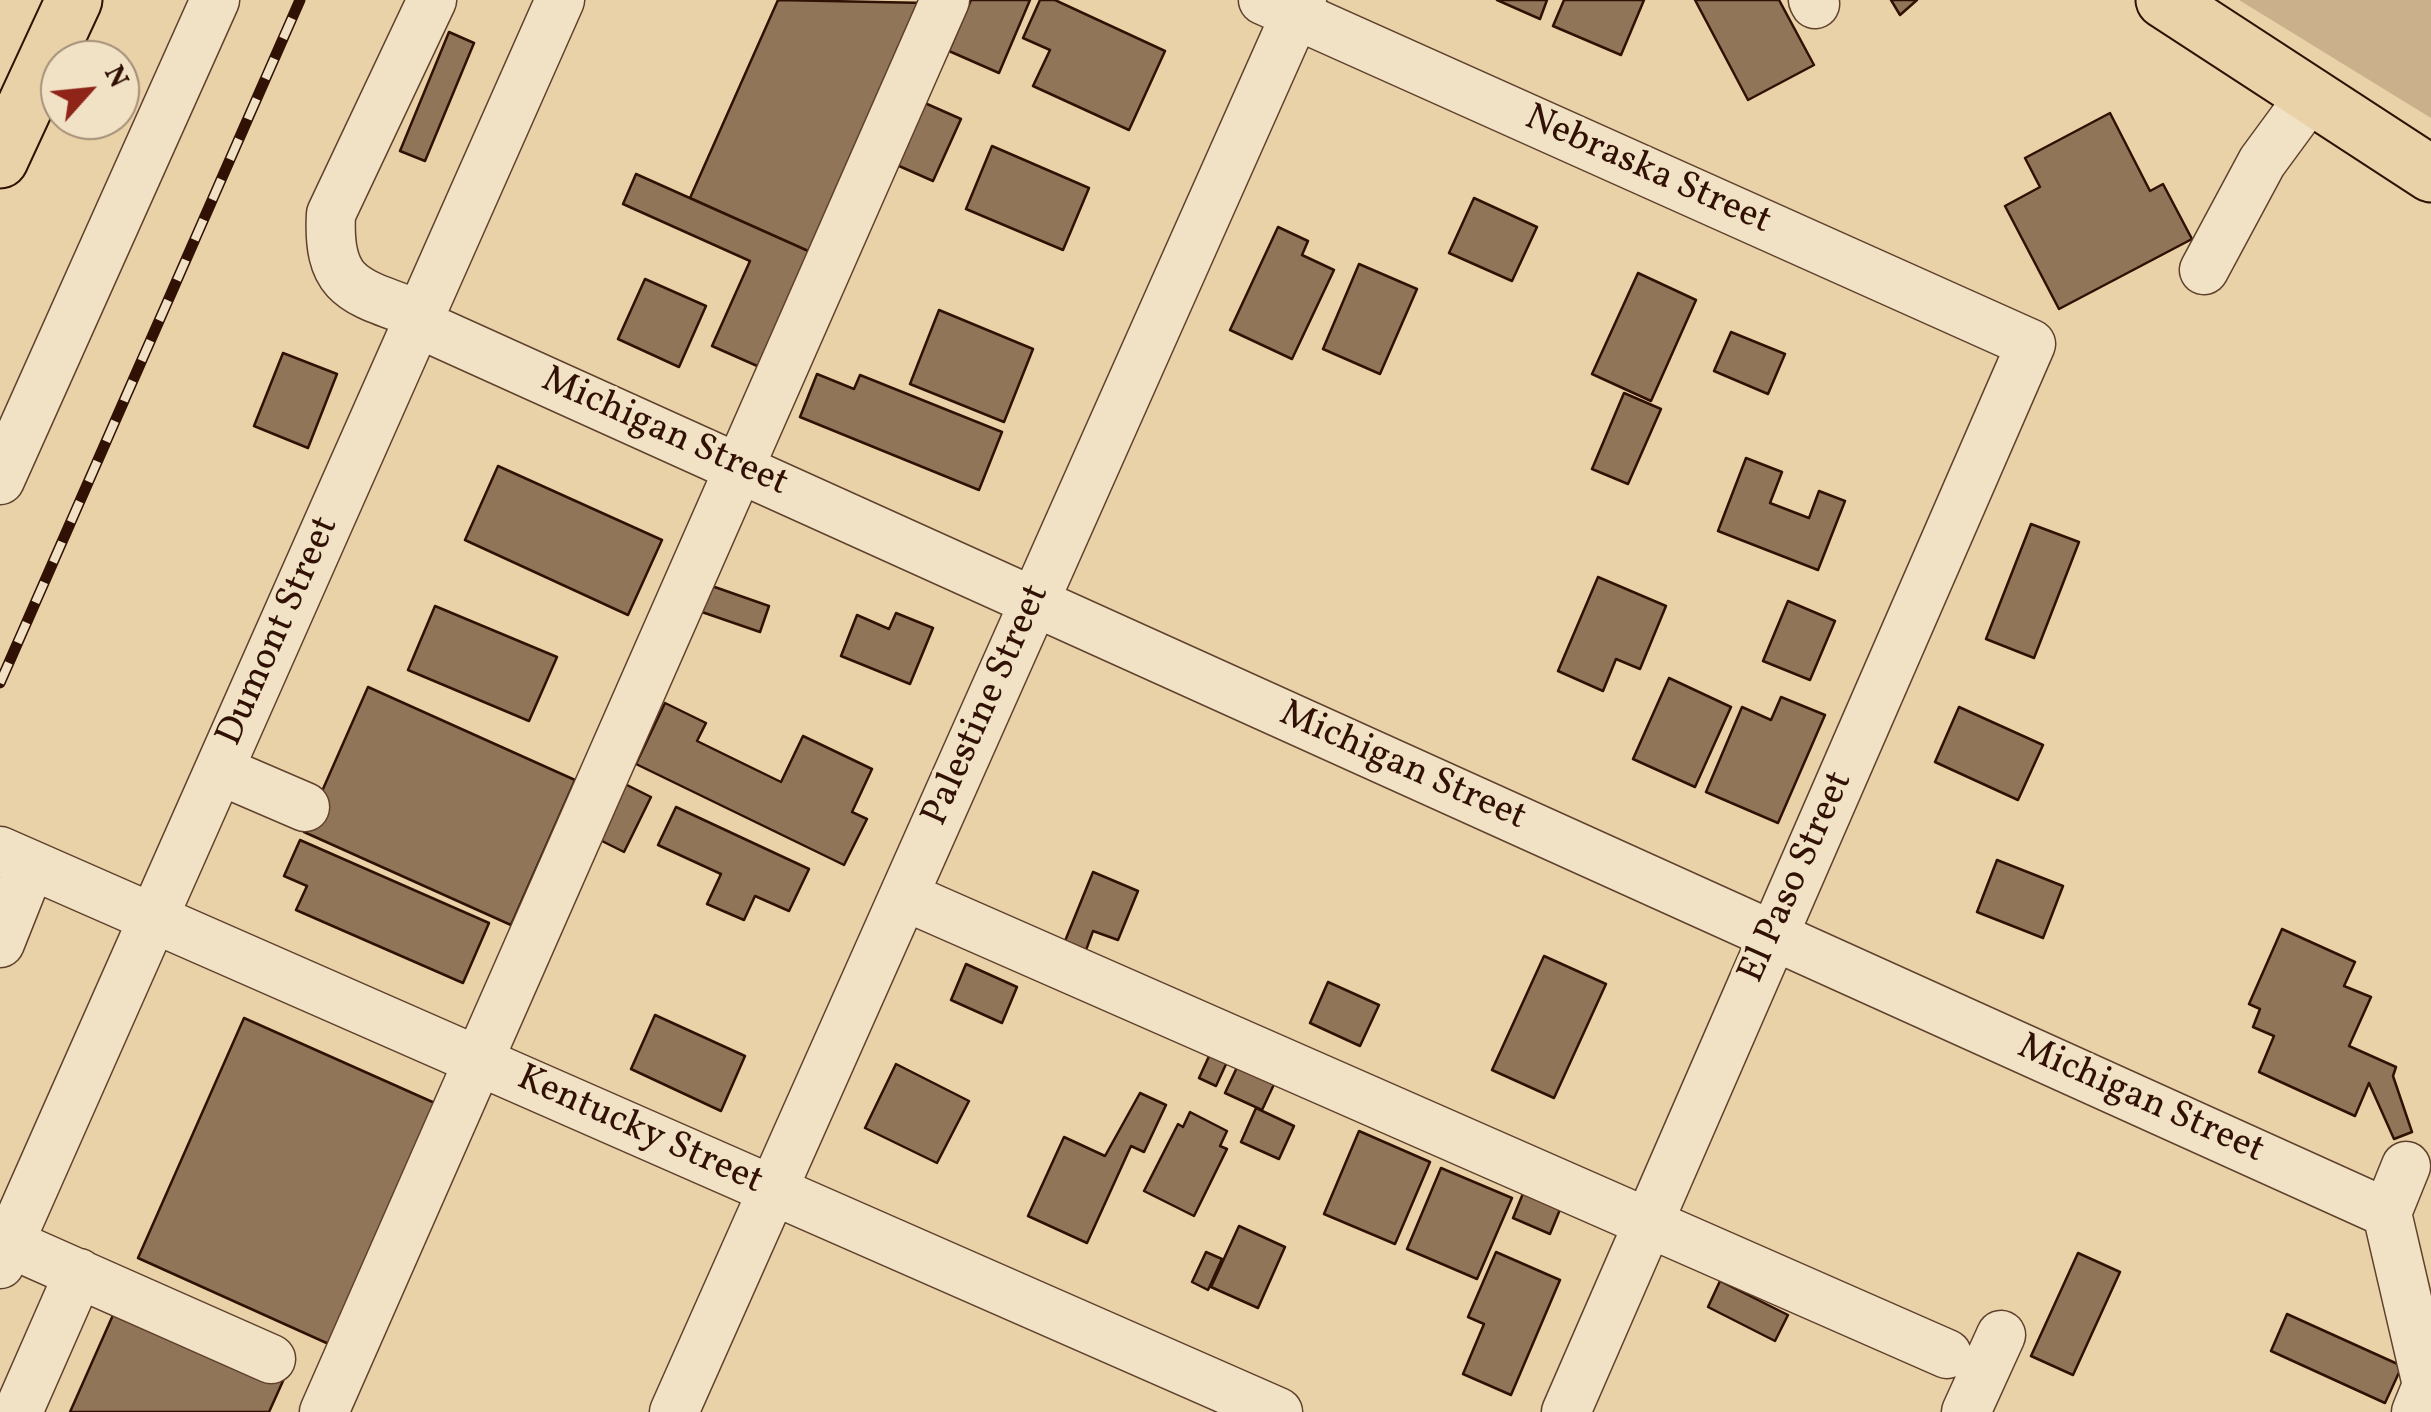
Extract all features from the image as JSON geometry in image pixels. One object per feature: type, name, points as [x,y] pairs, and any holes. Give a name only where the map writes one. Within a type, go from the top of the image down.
[{"type":"main road","points":[[1,156],[74,0]]},
{"type":"main road","points":[[2164,0],[2431,174]]},
{"type":"street","points":[[0,480],[215,0]]},
{"type":"street","name":"Michigan Street","points":[[432,0],[331,214],[329,252],[340,275],[366,295],[1034,602],[2387,1213]]},
{"type":"street","name":"Dumont Street","points":[[5,1253],[560,0]]},
{"type":"street","points":[[324,1412],[945,0]]},
{"type":"street","name":"Nebraska Street","points":[[1287,5],[2031,344]]},
{"type":"street","name":"Palestine Street","points":[[674,1412],[1034,602],[1287,5]]},
{"type":"street","points":[[2204,270],[2262,162],[2309,98]]},
{"type":"street","name":"El Paso Street","points":[[1566,1412],[2031,344]]},
{"type":"street","points":[[219,770],[305,807]]},
{"type":"street","points":[[0,944],[16,858]]},
{"type":"street","name":"Kentucky Street","points":[[16,858],[1278,1412]]},
{"type":"street","points":[[904,896],[1947,1354]]},
{"type":"street","points":[[2406,1166],[2387,1213],[2427,1384],[2416,1412]]},
{"type":"street","points":[[5,1253],[79,1274],[271,1359]]},
{"type":"street","points":[[18,1412],[79,1274]]},
{"type":"street","points":[[1966,1412],[2001,1335]]},
{"type":"shaded area","points":[[2239,0],[2431,0],[2431,118]]},
{"type":"building","points":[[778,0],[926,3],[815,254],[690,198]]},
{"type":"building","points":[[971,0],[1030,0],[999,73],[949,51]]},
{"type":"building","points":[[1040,0],[1055,0],[1165,51],[1129,130],[1033,86],[1050,50],[1023,38]]},
{"type":"building","points":[[1497,0],[1547,0],[1540,19]]},
{"type":"building","points":[[1564,0],[1644,0],[1621,55],[1553,26]]},
{"type":"building","points":[[1695,0],[1779,0],[1814,65],[1748,100]]},
{"type":"building","points":[[1891,0],[1917,0],[1900,15]]},
{"type":"building","points":[[449,32],[474,43],[425,161],[400,151]]},
{"type":"building","points":[[918,100],[961,119],[933,181],[890,162]]},
{"type":"building","points":[[2110,113],[2150,191],[2163,184],[2192,239],[2059,309],[2005,206],[2040,187],[2025,158]]},
{"type":"building","points":[[992,146],[1089,188],[1063,250],[966,209]]},
{"type":"building","points":[[636,174],[815,254],[764,369],[712,346],[750,261],[623,204]]},
{"type":"building","points":[[1474,198],[1537,227],[1512,281],[1449,253]]},
{"type":"building","points":[[1278,227],[1308,241],[1302,255],[1334,270],[1292,359],[1230,330]]},
{"type":"building","points":[[1359,264],[1417,289],[1380,374],[1323,349]]},
{"type":"building","points":[[1638,273],[1696,300],[1651,401],[1592,374]]},
{"type":"building","points":[[645,279],[706,306],[679,367],[618,339]]},
{"type":"building","points":[[939,310],[1033,349],[1004,422],[910,384]]},
{"type":"building","points":[[1731,332],[1785,354],[1768,394],[1714,371]]},
{"type":"building","points":[[283,353],[337,374],[308,448],[254,426]]},
{"type":"building","points":[[817,374],[854,389],[860,375],[1002,432],[979,490],[800,417]]},
{"type":"building","points":[[1624,393],[1661,409],[1628,484],[1592,469]]},
{"type":"building","points":[[1746,458],[1782,472],[1770,503],[1809,518],[1819,491],[1845,501],[1818,570],[1718,531]]},
{"type":"building","points":[[498,466],[662,540],[628,615],[465,540]]},
{"type":"building","points":[[2031,524],[2079,542],[2034,658],[1986,639]]},
{"type":"building","points":[[1598,577],[1666,606],[1640,669],[1616,659],[1603,691],[1558,671]]},
{"type":"building","points":[[709,585],[769,606],[760,632],[699,611]]},
{"type":"building","points":[[1788,601],[1835,621],[1810,680],[1763,661]]},
{"type":"building","points":[[435,606],[557,657],[529,721],[408,670]]},
{"type":"building","points":[[896,613],[933,628],[910,684],[841,656],[857,615],[889,629]]},
{"type":"building","points":[[1669,678],[1731,707],[1695,787],[1633,759]]},
{"type":"building","points":[[368,687],[575,780],[511,925],[304,832]]},
{"type":"building","points":[[1781,697],[1825,715],[1778,823],[1706,792],[1742,707],[1771,720]]},
{"type":"building","points":[[665,703],[706,723],[697,741],[781,782],[803,736],[872,769],[852,812],[867,819],[844,865],[636,764]]},
{"type":"building","points":[[1959,707],[2043,745],[2018,800],[1935,762]]},
{"type":"building","points":[[623,783],[651,797],[624,852],[596,838]]},
{"type":"building","points":[[676,807],[809,869],[789,911],[755,896],[744,920],[707,904],[721,874],[658,845]]},
{"type":"building","points":[[300,840],[489,923],[463,983],[296,910],[307,886],[284,876]]},
{"type":"building","points":[[1997,860],[2063,886],[2043,938],[1977,912]]},
{"type":"building","points":[[1093,872],[1138,891],[1118,940],[1093,931],[1086,950],[1065,941]]},
{"type":"building","points":[[2282,929],[2355,962],[2344,986],[2371,997],[2349,1046],[2396,1067],[2393,1076],[2412,1132],[2394,1139],[2369,1083],[2355,1116],[2259,1072],[2274,1036],[2253,1027],[2260,1009],[2249,1004]]},
{"type":"building","points":[[1544,956],[1606,984],[1554,1098],[1492,1070]]},
{"type":"building","points":[[966,964],[1017,987],[1002,1023],[951,1000]]},
{"type":"building","points":[[1328,982],[1379,1005],[1360,1046],[1310,1023]]},
{"type":"building","points":[[655,1015],[745,1056],[721,1111],[631,1069]]},
{"type":"building","points":[[244,1018],[437,1104],[331,1345],[138,1258]]},
{"type":"building","points":[[1210,1054],[1227,1062],[1216,1086],[1199,1078]]},
{"type":"building","points":[[1239,1063],[1276,1080],[1262,1110],[1225,1093]]},
{"type":"building","points":[[896,1064],[969,1101],[937,1163],[865,1128]]},
{"type":"building","points":[[1140,1093],[1166,1105],[1144,1152],[1131,1146],[1087,1243],[1028,1216],[1064,1137],[1105,1156]]},
{"type":"building","points":[[1256,1108],[1294,1126],[1279,1159],[1241,1142]]},
{"type":"building","points":[[1190,1112],[1227,1131],[1220,1146],[1227,1149],[1194,1216],[1144,1191],[1178,1124],[1183,1127]]},
{"type":"building","points":[[1359,1131],[1430,1162],[1395,1244],[1324,1214]]},
{"type":"building","points":[[1441,1168],[1512,1198],[1477,1279],[1407,1249]]},
{"type":"building","points":[[1524,1191],[1561,1207],[1550,1234],[1513,1218]]},
{"type":"building","points":[[1239,1226],[1285,1247],[1258,1308],[1211,1287]]},
{"type":"building","points":[[1206,1252],[1222,1259],[1208,1290],[1192,1282]]},
{"type":"building","points":[[1496,1252],[1560,1280],[1511,1395],[1463,1374],[1484,1324],[1468,1317]]},
{"type":"building","points":[[2078,1253],[2120,1272],[2073,1375],[2031,1356]]},
{"type":"building","points":[[1720,1281],[1788,1315],[1775,1341],[1708,1307]]},
{"type":"building","points":[[117,1306],[283,1381],[269,1412],[70,1412]]},
{"type":"building","points":[[2287,1314],[2402,1366],[2385,1403],[2271,1351]]},
{"type":"railway","points":[[0,683],[300,0]]}]
